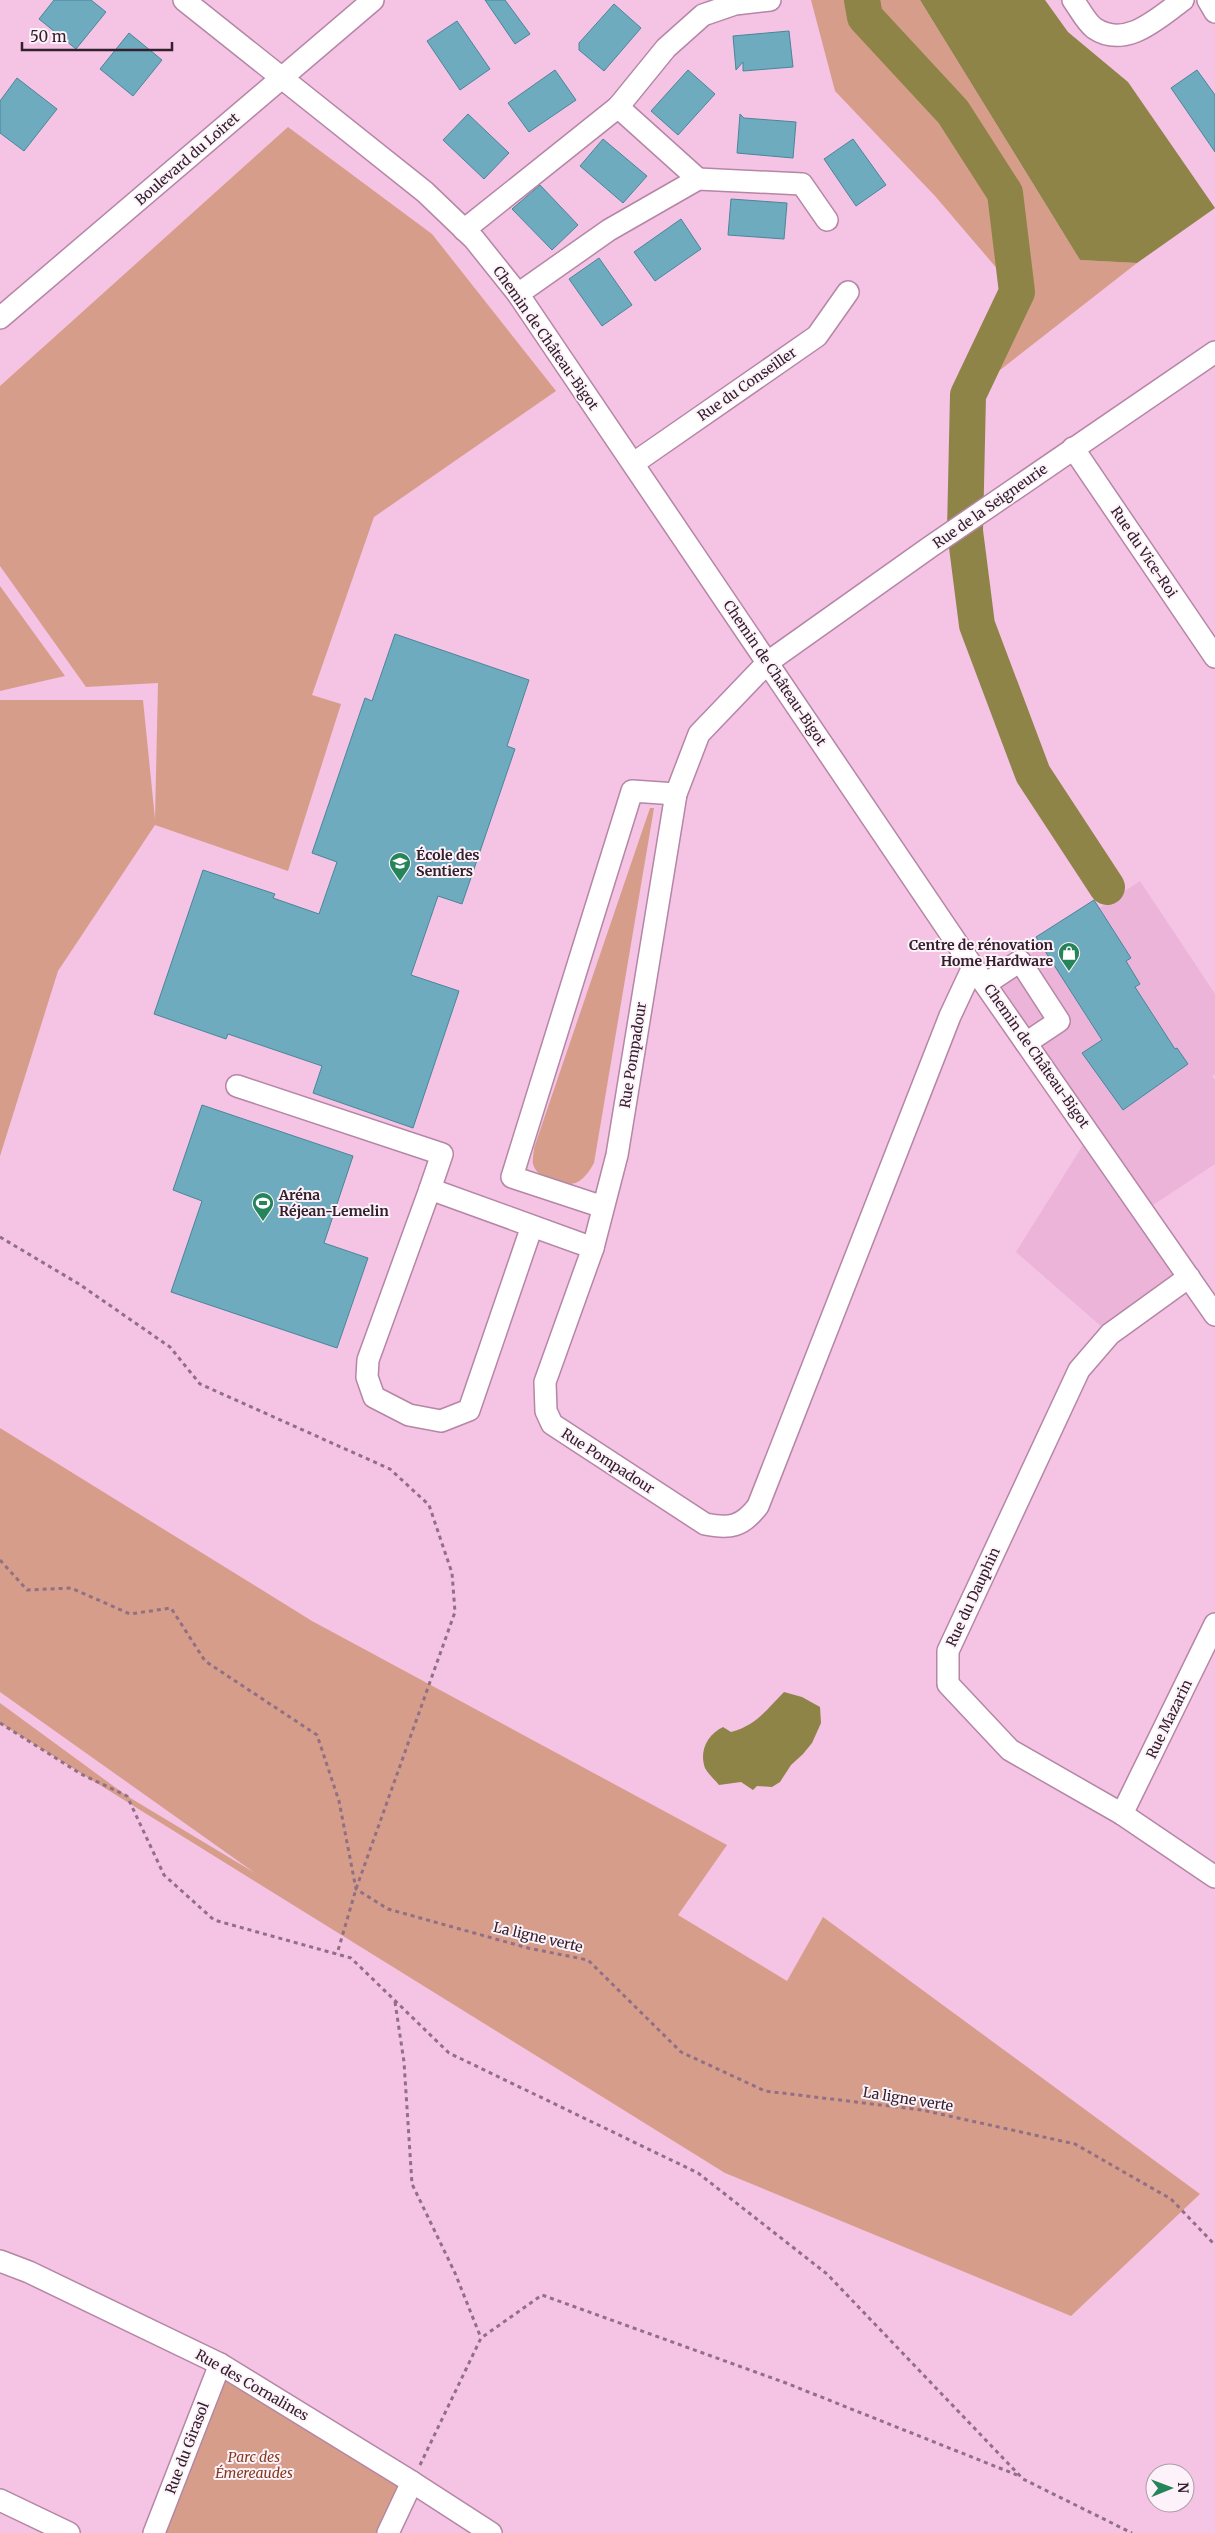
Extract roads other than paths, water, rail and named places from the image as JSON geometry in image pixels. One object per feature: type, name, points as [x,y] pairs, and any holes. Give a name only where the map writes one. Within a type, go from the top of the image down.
[{"type":"street","name":"Chemin de Château-Bigot","points":[[184,0],[425,192],[464,230],[518,294],[973,967],[987,983],[1026,1043],[1215,1315]]},
{"type":"street","name":"Boulevard du Loiret","points":[[0,318],[373,0]]},
{"type":"street","points":[[464,230],[618,107],[666,48],[703,15],[735,4],[770,0]]},
{"type":"street","points":[[1073,0],[1093,27],[1108,34],[1123,34],[1139,31],[1184,0]]},
{"type":"street","points":[[1208,0],[1215,12]]},
{"type":"street","points":[[618,107],[698,179]]},
{"type":"street","points":[[518,294],[609,230],[698,179],[802,184],[827,220]]},
{"type":"street","name":"Rue du Conseiller","points":[[634,463],[817,336],[848,292]]},
{"type":"street","name":"Rue de la Seigneurie","points":[[768,662],[930,547],[1215,352]]},
{"type":"street","name":"Rue du Vice-Roi","points":[[1073,448],[1215,657]]},
{"type":"street","name":"Rue Pompadour","points":[[768,662],[699,734],[676,794],[617,1155],[593,1248],[546,1382],[546,1411],[552,1424],[705,1524],[722,1527],[748,1519],[758,1506],[950,1016],[973,967]]},
{"type":"street","points":[[603,1207],[512,1177],[632,791],[676,794]]},
{"type":"street","points":[[987,983],[1020,961],[1059,1021],[1026,1043]]},
{"type":"street","points":[[237,1086],[442,1154],[368,1360],[367,1378],[374,1397],[408,1415],[441,1421],[469,1410],[532,1226]]},
{"type":"street","points":[[430,1189],[593,1248]]},
{"type":"street","name":"Rue du Dauphin","points":[[1189,1277],[1110,1334],[1079,1370],[948,1651],[948,1684],[1010,1750],[1122,1814],[1215,1877]]},
{"type":"street","name":"Rue Mazarin","points":[[1122,1814],[1215,1624]]},
{"type":"street","name":"Rue des Cornalines","points":[[0,2261],[28,2272],[220,2364],[491,2533]]},
{"type":"street","name":"Rue du Girasol","points":[[154,2533],[220,2364]]},
{"type":"street","points":[[388,2533],[412,2482]]},
{"type":"street","points":[[0,2500],[69,2533]]},
{"type":"waterway","points":[[862,0],[865,17],[953,112],[1005,193],[1017,292],[968,395],[965,531],[977,625],[1033,774],[1107,887]]},
{"type":"place","name":"École des Sentiers","points":[[400,882]]},
{"type":"place","name":"Centre de rénovation Home Hardware","points":[[1069,972]]},
{"type":"place","name":"Aréna Réjean‑Lemelin","points":[[263,1222]]},
{"type":"park label","name":"Parc des Émereaudes","points":[[254,2466]]}]
